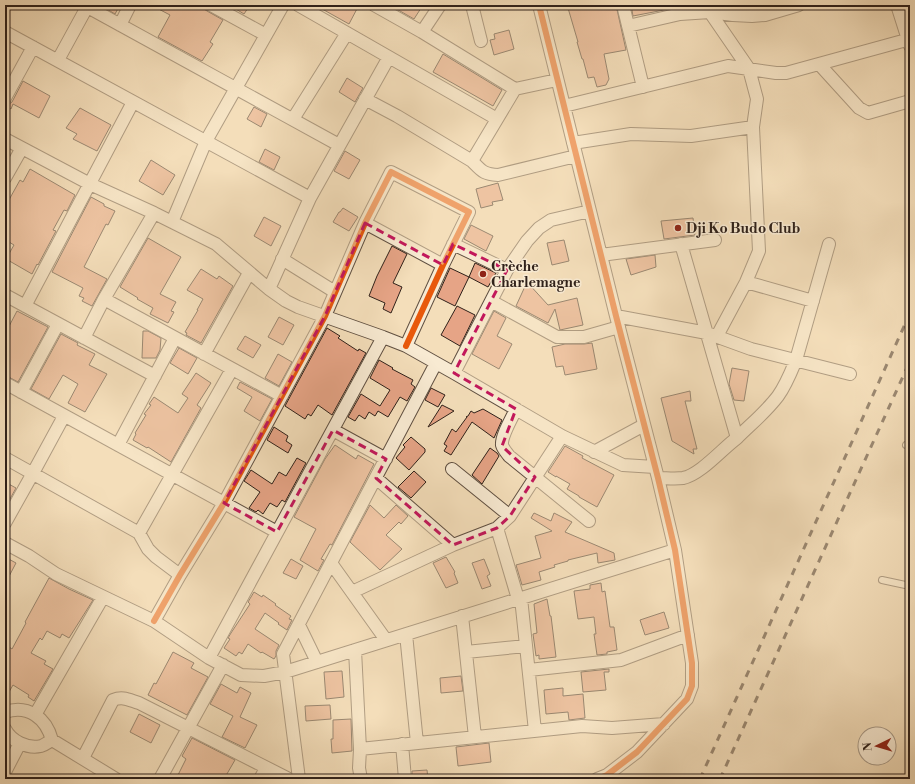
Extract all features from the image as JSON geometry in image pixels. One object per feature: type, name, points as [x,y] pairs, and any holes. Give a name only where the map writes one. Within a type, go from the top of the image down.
[{"type":"street","points":[[120,25],[130,5]]},
{"type":"street","points":[[211,5],[266,35]]},
{"type":"street","points":[[172,222],[206,141],[283,5]]},
{"type":"street","points":[[298,5],[497,119]]},
{"type":"street","points":[[374,5],[422,32],[515,89],[558,80]]},
{"type":"street","points":[[422,32],[440,5]]},
{"type":"street","points":[[472,5],[481,40]]},
{"type":"street","points":[[539,5],[657,472],[675,550],[692,663],[692,686],[687,699],[637,752],[607,775],[597,779]]},
{"type":"street","points":[[623,5],[643,87]]},
{"type":"street","points":[[628,26],[708,8],[733,15],[752,16],[765,15],[799,5]]},
{"type":"street","points":[[564,106],[728,66],[786,73],[909,42],[898,5]]},
{"type":"street","points":[[58,60],[85,6],[293,119],[339,146]]},
{"type":"street","points":[[708,8],[749,69],[757,99],[753,127],[759,251],[746,282],[712,335]]},
{"type":"street","points":[[5,32],[310,198]]},
{"type":"street","points":[[293,119],[347,33]]},
{"type":"street","points":[[5,98],[33,47]]},
{"type":"street","points":[[269,289],[310,198],[389,57]]},
{"type":"street","points":[[819,64],[859,108],[868,112],[910,101]]},
{"type":"street","points":[[472,161],[515,89]]},
{"type":"street","points":[[365,99],[397,116],[472,161],[483,173],[498,175],[576,156]]},
{"type":"street","points":[[25,306],[133,102]]},
{"type":"street","points":[[573,143],[631,134],[691,136],[753,127]]},
{"type":"street","points":[[5,139],[90,184],[154,213],[216,244],[249,273],[286,301],[298,307],[406,346],[562,436],[594,452],[623,465],[657,472],[672,478],[685,478],[694,473],[737,438],[779,395],[796,360],[829,244]]},
{"type":"street","points":[[5,178],[22,148]]},
{"type":"street","points":[[154,621],[224,503],[325,316],[365,223],[390,172],[469,212],[406,346]]},
{"type":"street","points":[[454,373],[507,270],[526,241],[539,228],[551,220],[590,211]]},
{"type":"street","points":[[84,338],[104,298],[154,213]]},
{"type":"street","points":[[365,223],[443,266]]},
{"type":"street","points":[[601,255],[715,240]]},
{"type":"street","points":[[453,244],[507,270]]},
{"type":"street","points":[[681,244],[712,335],[737,438]]},
{"type":"street","points":[[282,259],[336,292]]},
{"type":"street","points":[[204,354],[249,273]]},
{"type":"street","points":[[746,282],[813,301]]},
{"type":"street","points":[[5,295],[155,376]]},
{"type":"street","points":[[104,298],[282,396]]},
{"type":"street","points":[[491,301],[557,336],[584,337],[618,322],[712,335],[751,349],[850,374]]},
{"type":"street","points":[[21,392],[58,324]]},
{"type":"street","points":[[209,658],[383,337]]},
{"type":"street","points":[[118,445],[176,338]]},
{"type":"street","points":[[299,779],[283,654],[436,363]]},
{"type":"street","points":[[139,533],[232,369]]},
{"type":"street","points":[[5,383],[277,532]]},
{"type":"street","points":[[516,409],[502,440],[502,446],[509,456],[589,522]]},
{"type":"street","points":[[5,523],[64,416]]},
{"type":"street","points":[[594,452],[644,425]]},
{"type":"street","points":[[333,430],[386,460]]},
{"type":"street","points":[[352,592],[453,545],[497,528],[510,516],[562,436]]},
{"type":"street","points":[[5,458],[139,533],[148,549],[180,575]]},
{"type":"street","points":[[452,469],[510,516]]},
{"type":"street","points":[[376,478],[453,545]]},
{"type":"street","points":[[497,528],[519,599],[529,670],[535,730]]},
{"type":"street","points":[[5,543],[29,556],[56,574],[154,621],[209,658],[241,675],[264,676],[285,672],[675,550]]},
{"type":"street","points":[[331,563],[386,640]]},
{"type":"street","points":[[35,715],[103,597]]},
{"type":"street","points":[[462,616],[475,737]]},
{"type":"street","points":[[298,625],[317,662]]},
{"type":"street","points":[[406,634],[417,743]]},
{"type":"street","points":[[529,670],[621,660],[688,635]]},
{"type":"street","points":[[466,652],[526,646]]},
{"type":"street","points":[[355,650],[360,749],[359,768],[361,779]]},
{"type":"street","points":[[160,779],[223,665]]},
{"type":"street","points":[[83,758],[113,700],[123,698],[139,703],[289,779]]},
{"type":"street","points":[[5,712],[17,709],[24,710],[35,715],[45,723],[52,740],[116,779]]},
{"type":"street","points":[[360,749],[582,726],[612,728],[664,724]]},
{"type":"street","points":[[5,729],[14,740],[26,746],[38,747],[52,740]]},
{"type":"street","points":[[5,772],[20,743]]},
{"type":"street","points":[[402,744],[406,779]]},
{"type":"street","points":[[260,779],[266,768]]},
{"type":"lane","points":[[882,580],[910,586]]},
{"type":"highlighted area","points":[[365,223],[443,265],[453,244],[507,270],[454,373],[516,409],[502,446],[535,477],[510,516],[497,528],[453,545],[376,478],[386,459],[333,430],[277,532],[224,503],[325,316]]},
{"type":"building","points":[[100,5],[120,5],[115,14]]},
{"type":"building","points":[[151,5],[204,5],[204,9],[223,20],[210,42],[213,44],[202,61],[158,37],[170,15]]},
{"type":"building","points":[[227,5],[250,5],[244,14]]},
{"type":"building","points":[[315,5],[359,5],[349,24]]},
{"type":"building","points":[[395,5],[423,5],[414,19],[393,7]]},
{"type":"building","points":[[575,5],[616,5],[626,50],[604,54],[609,79],[606,85],[597,87],[594,77],[588,78],[568,8]]},
{"type":"building","points":[[631,5],[668,5],[669,9],[633,16]]},
{"type":"building","points":[[509,30],[514,49],[494,55],[490,40],[495,39],[494,34]]},
{"type":"building","points":[[443,54],[502,90],[493,106],[433,72]]},
{"type":"building","points":[[347,78],[363,88],[355,102],[339,92]]},
{"type":"building","points":[[23,81],[50,96],[39,118],[13,104],[11,109],[5,105],[12,102]]},
{"type":"building","points":[[254,107],[267,114],[261,127],[247,119]]},
{"type":"building","points":[[80,108],[111,125],[97,151],[73,139],[77,134],[66,128]]},
{"type":"building","points":[[265,149],[280,157],[274,170],[259,162]]},
{"type":"building","points":[[345,151],[360,160],[349,179],[334,171]]},
{"type":"building","points":[[151,160],[175,175],[163,195],[139,181]]},
{"type":"building","points":[[30,169],[75,195],[67,211],[64,210],[53,230],[56,231],[32,274],[6,259],[14,245],[5,238],[5,207],[20,180],[23,182]]},
{"type":"building","points":[[498,183],[503,200],[492,202],[493,205],[481,208],[476,189]]},
{"type":"building","points":[[91,197],[104,204],[104,206],[115,211],[108,225],[106,224],[84,267],[107,279],[92,306],[82,301],[84,298],[79,296],[83,288],[52,272]]},
{"type":"building","points":[[343,208],[358,217],[349,231],[333,222]]},
{"type":"building","points":[[264,217],[281,226],[271,246],[254,236]]},
{"type":"building","name":"Dji Ko Budo Club","points":[[693,218],[695,235],[664,239],[661,221]]},
{"type":"building","points":[[471,225],[493,236],[486,251],[464,239]]},
{"type":"building","points":[[148,238],[181,257],[160,294],[176,302],[171,311],[174,312],[168,323],[150,314],[153,308],[120,287]]},
{"type":"building","points":[[564,240],[569,261],[552,265],[547,243]]},
{"type":"building","points":[[392,246],[407,254],[393,283],[402,287],[391,313],[383,309],[385,303],[369,296]]},
{"type":"building","points":[[655,255],[656,267],[631,275],[626,259]]},
{"type":"building","name":"Crèche Charlemagne","points":[[475,263],[496,273],[488,287],[469,277]]},
{"type":"building","points":[[450,268],[469,277],[455,306],[437,297]]},
{"type":"building","points":[[201,269],[217,279],[219,276],[233,286],[201,343],[186,335],[187,333],[185,332],[203,299],[187,290]]},
{"type":"building","points":[[527,282],[548,305],[577,298],[583,325],[560,330],[555,309],[548,323],[516,306]]},
{"type":"building","points":[[457,306],[475,315],[460,346],[441,335]]},
{"type":"building","points":[[17,311],[48,327],[18,382],[5,375],[5,334]]},
{"type":"building","points":[[494,311],[506,318],[497,336],[512,344],[499,369],[472,354]]},
{"type":"building","points":[[279,317],[294,325],[283,345],[268,337]]},
{"type":"building","points":[[327,328],[340,336],[338,338],[358,351],[359,349],[366,353],[332,415],[318,405],[311,416],[308,414],[305,419],[285,406]]},
{"type":"building","points":[[143,331],[148,331],[161,338],[160,350],[156,358],[142,358]]},
{"type":"building","points":[[61,334],[78,343],[77,345],[95,354],[89,365],[107,374],[85,412],[68,403],[78,384],[63,375],[49,399],[31,389]]},
{"type":"building","points":[[245,336],[261,345],[253,358],[237,349]]},
{"type":"building","points":[[592,343],[597,369],[565,375],[563,366],[556,367],[552,347],[565,344]]},
{"type":"building","points":[[179,348],[197,358],[188,374],[170,363]]},
{"type":"building","points":[[278,354],[292,362],[279,386],[265,378]]},
{"type":"building","points":[[379,360],[413,380],[411,384],[415,387],[407,401],[400,397],[388,417],[378,411],[375,416],[369,412],[365,419],[359,415],[355,421],[348,417],[361,394],[380,406],[390,390],[370,378]]},
{"type":"building","points":[[732,368],[749,371],[744,401],[734,400],[729,384]]},
{"type":"building","points":[[196,373],[211,383],[197,405],[201,408],[171,462],[148,447],[147,448],[133,440],[136,434],[135,433],[146,415],[144,414],[151,405],[149,404],[154,397],[178,413],[188,398],[182,394]]},
{"type":"building","points":[[240,382],[272,399],[260,421],[244,411],[252,397],[237,388]]},
{"type":"building","points":[[431,388],[445,395],[438,407],[425,400]]},
{"type":"building","points":[[690,391],[691,401],[685,401],[697,449],[693,449],[694,454],[672,441],[661,398]]},
{"type":"building","points":[[442,405],[454,411],[428,427]]},
{"type":"building","points":[[483,409],[502,420],[494,438],[472,422],[451,455],[444,451],[447,446],[444,444],[452,429],[456,432],[471,411],[474,413]]},
{"type":"building","points":[[274,427],[288,436],[286,441],[292,445],[288,453],[267,440]]},
{"type":"building","points":[[411,437],[425,449],[425,452],[409,470],[396,458],[405,447],[403,445]]},
{"type":"building","points":[[335,445],[356,459],[358,455],[374,464],[332,545],[330,544],[321,559],[324,560],[318,571],[300,560],[316,529],[294,517],[325,459]]},
{"type":"building","points":[[565,446],[583,456],[582,458],[614,475],[597,507],[567,489],[570,484],[548,472]]},
{"type":"building","points":[[490,448],[499,456],[482,484],[472,475]]},
{"type":"building","points":[[297,458],[306,463],[285,502],[282,500],[277,507],[270,503],[263,514],[258,510],[256,512],[249,508],[260,492],[244,481],[251,470],[272,484],[279,472],[286,476]]},
{"type":"building","points":[[414,471],[426,482],[411,498],[398,487]]},
{"type":"building","points":[[5,482],[16,488],[5,508]]},
{"type":"building","points":[[370,505],[384,518],[396,505],[408,516],[401,524],[399,522],[386,535],[402,549],[380,570],[350,542]]},
{"type":"building","points":[[534,513],[551,521],[554,513],[572,522],[565,532],[614,553],[615,560],[598,563],[597,553],[568,560],[554,565],[555,567],[539,572],[541,580],[522,585],[516,565],[541,558],[535,536],[552,531],[531,518]]},
{"type":"building","points":[[5,557],[16,563],[5,584]]},
{"type":"building","points":[[446,557],[455,572],[454,573],[458,583],[446,588],[433,563]]},
{"type":"building","points":[[291,559],[303,566],[296,579],[283,573]]},
{"type":"building","points":[[484,559],[490,574],[487,576],[491,586],[482,589],[472,563]]},
{"type":"building","points":[[49,578],[93,600],[69,638],[62,634],[60,638],[47,631],[42,640],[40,638],[31,653],[46,661],[44,664],[53,669],[34,701],[28,697],[29,695],[13,685],[5,699],[5,655],[9,647],[12,649]]},
{"type":"building","points":[[601,583],[602,592],[605,591],[610,627],[614,627],[617,650],[607,652],[607,654],[597,655],[594,634],[596,634],[594,617],[578,619],[574,591],[590,589],[590,585]]},
{"type":"building","points":[[254,592],[262,597],[263,595],[291,616],[289,619],[292,620],[287,630],[265,613],[255,629],[279,645],[274,659],[262,652],[261,653],[248,644],[242,654],[239,652],[236,656],[224,648],[230,639],[228,638],[250,604],[248,602]]},
{"type":"building","points":[[547,599],[551,616],[556,657],[539,659],[539,655],[536,656],[533,634],[537,633],[534,604]]},
{"type":"building","points":[[664,612],[669,628],[645,635],[640,620]]},
{"type":"building","points":[[173,652],[194,663],[191,668],[208,677],[187,715],[148,695],[154,683],[156,684]]},
{"type":"building","points":[[609,669],[609,672],[604,672],[606,690],[583,692],[581,672]]},
{"type":"building","points":[[342,671],[344,697],[326,699],[324,672]]},
{"type":"building","points":[[461,676],[463,691],[441,693],[440,678]]},
{"type":"building","points":[[221,684],[237,693],[240,687],[251,693],[240,717],[257,725],[245,748],[222,737],[233,716],[210,704]]},
{"type":"building","points":[[563,688],[563,696],[583,694],[585,718],[569,720],[568,712],[546,714],[544,690]]},
{"type":"building","points":[[330,705],[331,719],[306,721],[305,706]]},
{"type":"building","points":[[139,714],[160,725],[151,743],[130,732]]},
{"type":"building","points":[[351,719],[352,751],[332,753],[331,739],[333,739],[333,720]]},
{"type":"building","points":[[192,738],[235,760],[224,779],[176,779],[186,759],[182,756]]},
{"type":"building","points":[[489,743],[491,762],[458,766],[456,747]]},
{"type":"building","points":[[427,770],[428,779],[412,779],[412,771]]},
{"type":"railway","points":[[700,779],[910,313]]},
{"type":"railway","points":[[720,779],[910,361]]},
{"type":"cycle path","points":[[539,5],[675,550],[692,663],[692,686],[687,699],[637,752],[607,775],[597,779]]},
{"type":"cycle path","points":[[154,621],[224,503],[325,316],[365,223],[391,172],[469,212],[406,346]]},
{"type":"place","name":"Dji Ko Budo Club","points":[[678,228]]},
{"type":"place","name":"Crèche Charlemagne","points":[[483,274]]}]
